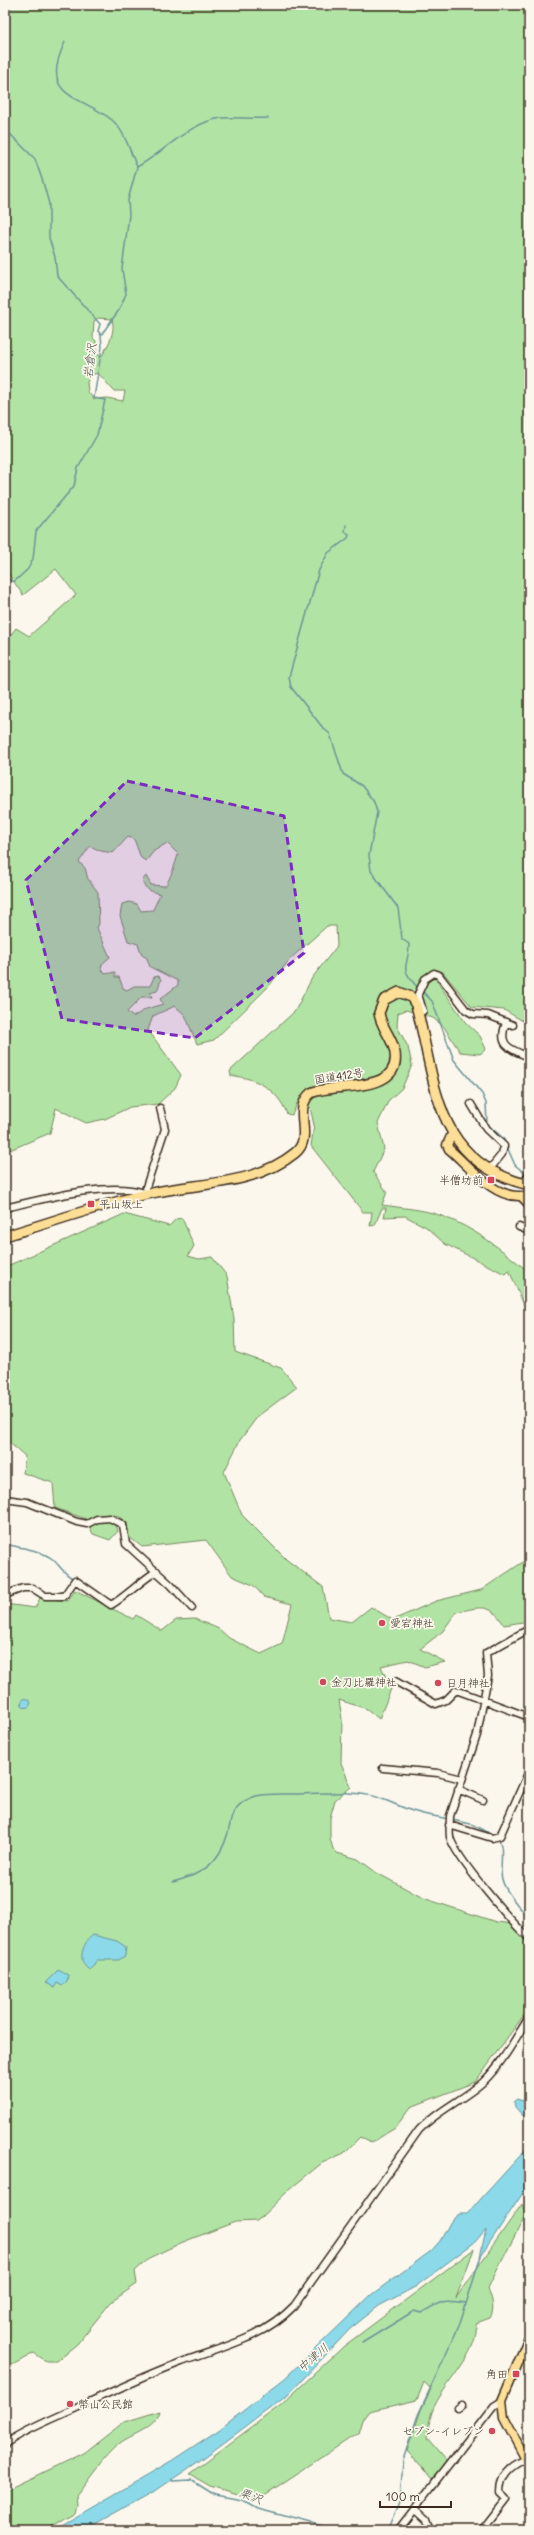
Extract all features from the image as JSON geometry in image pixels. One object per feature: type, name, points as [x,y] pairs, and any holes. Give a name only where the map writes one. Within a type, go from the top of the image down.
[{"type":"highway","name":"国道412号","points":[[5,1236],[148,1194],[244,1178],[295,1153],[304,1137],[302,1107],[307,1096],[317,1090],[379,1082],[393,1068],[396,1059],[394,1046],[380,1018],[380,1009],[384,1000],[394,993],[404,993],[411,997],[420,1008],[441,1110],[452,1134],[466,1152],[489,1170],[527,1180]]},
{"type":"main road","points":[[452,1134],[447,1145],[449,1149],[490,1185],[509,1195],[521,1196],[529,1204]]},
{"type":"main road","points":[[521,1196],[527,1180]]},
{"type":"main road","points":[[527,2462],[504,2418],[502,2401],[529,2337]]},
{"type":"street","points":[[420,1008],[420,989],[428,976],[437,974],[466,1010],[473,1014],[488,1015],[513,1025]]},
{"type":"street","points":[[506,1023],[501,1034],[502,1038],[509,1048],[529,1057]]},
{"type":"street","points":[[471,1104],[487,1127],[505,1144],[502,1154],[489,1170]]},
{"type":"street","points":[[148,1194],[146,1187],[165,1129],[160,1108]]},
{"type":"street","points":[[5,1208],[85,1190],[139,1191],[148,1194]]},
{"type":"street","points":[[519,1227],[529,1232]]},
{"type":"street","points":[[5,1500],[28,1502],[63,1517],[87,1524],[97,1519],[110,1518],[123,1525],[126,1544],[157,1571],[192,1608]]},
{"type":"street","points":[[5,1596],[24,1588],[32,1588],[44,1596],[64,1596],[75,1580],[111,1605],[133,1591],[142,1580],[157,1571]]},
{"type":"street","points":[[529,1629],[486,1653],[488,1676],[477,1735],[450,1816],[450,1837],[458,1853],[512,1923],[529,1938]]},
{"type":"street","points":[[396,1681],[436,1704],[446,1700],[456,1690],[483,1699],[529,1718]]},
{"type":"street","points":[[383,1768],[438,1773],[462,1779]]},
{"type":"street","points":[[450,1824],[492,1838],[500,1836],[529,1770]]},
{"type":"street","points":[[458,1789],[482,1797]]},
{"type":"street","points":[[5,2444],[33,2428],[120,2387],[252,2337],[278,2321],[294,2306],[419,2130],[434,2115],[483,2082],[502,2058],[529,2017]]},
{"type":"street","points":[[398,2530],[494,2406],[502,2401]]},
{"type":"street","points":[[482,2530],[506,2499],[500,2493],[504,2475],[513,2466],[527,2462]]},
{"type":"street","points":[[415,2509],[426,2520],[430,2530]]},
{"type":"highlighted area","points":[[127,781],[284,816],[304,953],[195,1038],[62,1019],[26,880]]},
{"type":"green space","points":[[5,5],[529,5],[529,1019],[523,1021],[504,1010],[472,1007],[442,971],[434,977],[466,1023],[480,1036],[486,1049],[480,1054],[460,1052],[444,1027],[433,1018],[406,1010],[398,1013],[397,1026],[408,1047],[412,1065],[402,1088],[389,1100],[378,1123],[384,1149],[373,1172],[387,1192],[382,1205],[427,1212],[454,1221],[488,1240],[529,1272],[529,1317],[509,1270],[505,1274],[445,1244],[426,1227],[405,1216],[384,1217],[386,1208],[382,1208],[375,1225],[370,1226],[372,1212],[363,1212],[311,1146],[314,1125],[310,1107],[298,1101],[292,1115],[287,1114],[278,1098],[265,1086],[249,1079],[231,1076],[230,1071],[295,1011],[312,978],[337,946],[336,926],[327,926],[290,959],[269,986],[214,1040],[197,1044],[185,1015],[175,1006],[153,1016],[148,1030],[181,1075],[175,1088],[158,1104],[130,1107],[105,1119],[86,1123],[56,1108],[50,1133],[5,1152],[5,642],[16,628],[29,636],[76,595],[56,569],[23,595],[5,569]],"holes":[[[98,318],[112,319],[113,324],[111,338],[102,356],[97,354],[96,341],[93,338],[94,321]],[[98,373],[114,391],[125,391],[123,401],[107,398],[94,399],[88,392],[87,382],[91,375]],[[128,837],[134,839],[141,858],[146,861],[154,851],[167,843],[178,854],[173,871],[165,886],[151,885],[146,876],[142,881],[146,888],[160,894],[153,910],[141,911],[137,904],[129,902],[122,904],[120,916],[128,941],[138,944],[142,955],[147,958],[150,967],[178,981],[178,985],[160,999],[163,1004],[146,1009],[133,1017],[127,1012],[142,997],[152,997],[150,993],[157,991],[161,980],[159,976],[154,977],[150,986],[134,986],[127,990],[123,988],[119,977],[115,977],[115,972],[106,974],[101,969],[102,964],[110,957],[97,928],[99,924],[98,892],[88,879],[85,868],[79,862],[90,846],[101,851],[113,853]]]},
{"type":"green space","points":[[124,1214],[169,1226],[176,1219],[182,1218],[194,1246],[188,1256],[199,1259],[212,1257],[227,1276],[234,1319],[235,1352],[281,1368],[297,1387],[258,1416],[240,1440],[224,1472],[242,1515],[287,1560],[323,1587],[329,1618],[352,1622],[371,1607],[393,1620],[436,1601],[481,1590],[529,1558],[529,1621],[504,1625],[494,1612],[483,1608],[456,1612],[443,1631],[420,1649],[445,1662],[425,1667],[408,1660],[381,1666],[391,1689],[379,1719],[367,1709],[339,1700],[342,1719],[341,1763],[351,1787],[335,1800],[330,1818],[330,1838],[333,1849],[337,1853],[358,1859],[377,1873],[423,1898],[496,1922],[514,1924],[529,1939],[529,2008],[475,2082],[411,2107],[395,2128],[371,2143],[360,2137],[344,2153],[322,2163],[291,2188],[257,2221],[235,2222],[183,2242],[151,2257],[135,2271],[137,2284],[111,2302],[77,2344],[56,2361],[46,2361],[34,2353],[5,2369],[5,1604],[35,1608],[40,1598],[68,1601],[75,1590],[133,1619],[136,1615],[162,1631],[176,1620],[195,1619],[219,1629],[229,1638],[261,1654],[282,1644],[292,1604],[264,1597],[253,1585],[232,1576],[206,1540],[142,1547],[129,1537],[127,1523],[117,1515],[112,1521],[118,1531],[110,1540],[93,1534],[86,1519],[55,1508],[53,1483],[23,1473],[25,1456],[5,1439],[5,1267]]},
{"type":"green space","points":[[522,2204],[526,2214],[488,2288],[492,2303],[492,2314],[490,2318],[476,2323],[476,2335],[472,2346],[459,2369],[437,2401],[431,2415],[427,2439],[447,2462],[432,2479],[407,2451],[421,2410],[431,2389],[424,2382],[417,2400],[369,2411],[362,2420],[358,2433],[257,2500],[210,2486],[189,2474],[281,2405],[344,2346],[474,2249],[456,2298]]},
{"type":"green space","points":[[160,2411],[154,2422],[120,2443],[102,2461],[76,2495],[77,2503],[75,2512],[44,2530],[5,2530],[5,2491],[84,2453],[124,2422]]},
{"type":"water","points":[[26,1698],[31,1703],[26,1708],[21,1703]]},
{"type":"water","points":[[93,1935],[117,1941],[126,1947],[125,1956],[119,1960],[97,1960],[90,1970],[83,1963],[82,1953],[86,1943]]},
{"type":"water","points":[[58,1970],[68,1975],[67,1981],[62,1986],[57,1983],[54,1988],[46,1982]]},
{"type":"water","points":[[529,2089],[529,2112],[523,2116],[515,2107],[514,2101],[517,2099],[523,2101]]},
{"type":"water","name":"中津川","points":[[529,2146],[529,2184],[480,2257],[486,2229],[475,2242],[415,2287],[379,2306],[350,2329],[288,2395],[202,2459],[154,2492],[86,2530],[53,2530],[165,2465],[220,2429],[285,2378],[371,2295],[431,2251],[440,2241],[451,2221],[459,2214],[467,2214]]},
{"type":"waterway","points":[[65,42],[58,61],[56,75],[60,85],[66,93],[100,112],[117,125],[127,142],[137,167]]},
{"type":"waterway","points":[[101,335],[119,310],[126,294],[122,269],[129,215],[128,200],[137,167],[188,131],[199,125],[222,118],[268,118]]},
{"type":"waterway","name":"岩倉沢","points":[[5,129],[35,159],[49,204],[49,238],[55,257],[57,276],[100,324],[98,331],[101,335],[102,347],[94,398],[105,400],[97,435],[78,468],[74,486],[36,531],[33,559],[28,569],[15,581],[11,581],[5,576]]},
{"type":"waterway","points":[[346,525],[345,532],[349,535],[348,538],[328,553],[319,570],[289,677],[291,687],[323,728],[330,734],[343,774],[362,786],[374,802],[377,812],[369,855],[371,871],[398,908],[402,939],[409,944],[406,970],[418,988]]},
{"type":"waterway","points":[[421,990],[432,1001],[454,1060],[482,1094],[486,1103],[487,1124],[503,1138],[515,1165],[527,1175]]},
{"type":"waterway","points":[[5,1544],[46,1555],[54,1560],[65,1573],[72,1578]]},
{"type":"waterway","points":[[173,1882],[184,1879],[201,1871],[215,1860],[224,1844],[234,1812],[245,1800],[261,1795],[334,1793],[363,1794],[379,1798],[416,1812],[449,1819]]},
{"type":"waterway","points":[[452,1820],[471,1824],[493,1835]]},
{"type":"waterway","points":[[498,1839],[502,1852],[501,1874],[503,1884],[513,1900],[529,1917]]},
{"type":"waterway","points":[[387,2530],[400,2501],[403,2460],[418,2415],[459,2326],[481,2256]]},
{"type":"waterway","points":[[362,2343],[414,2311],[421,2313],[446,2301],[466,2303]]},
{"type":"waterway","name":"栗沢","points":[[171,2479],[172,2481],[191,2480],[215,2495],[242,2500],[258,2509],[338,2530]]},
{"type":"place","name":"半僧坊前","points":[[491,1180]]},
{"type":"place","name":"平山坂上","points":[[91,1204]]},
{"type":"place","name":"愛宕神社","points":[[382,1623]]},
{"type":"place","name":"金刀比羅神社","points":[[323,1682]]},
{"type":"place","name":"日月神社","points":[[438,1683]]},
{"type":"place","name":"角田","points":[[516,2374]]},
{"type":"place","name":"幣山公民館","points":[[70,2404]]},
{"type":"place","name":"セブン-イレブン","points":[[492,2431]]}]
